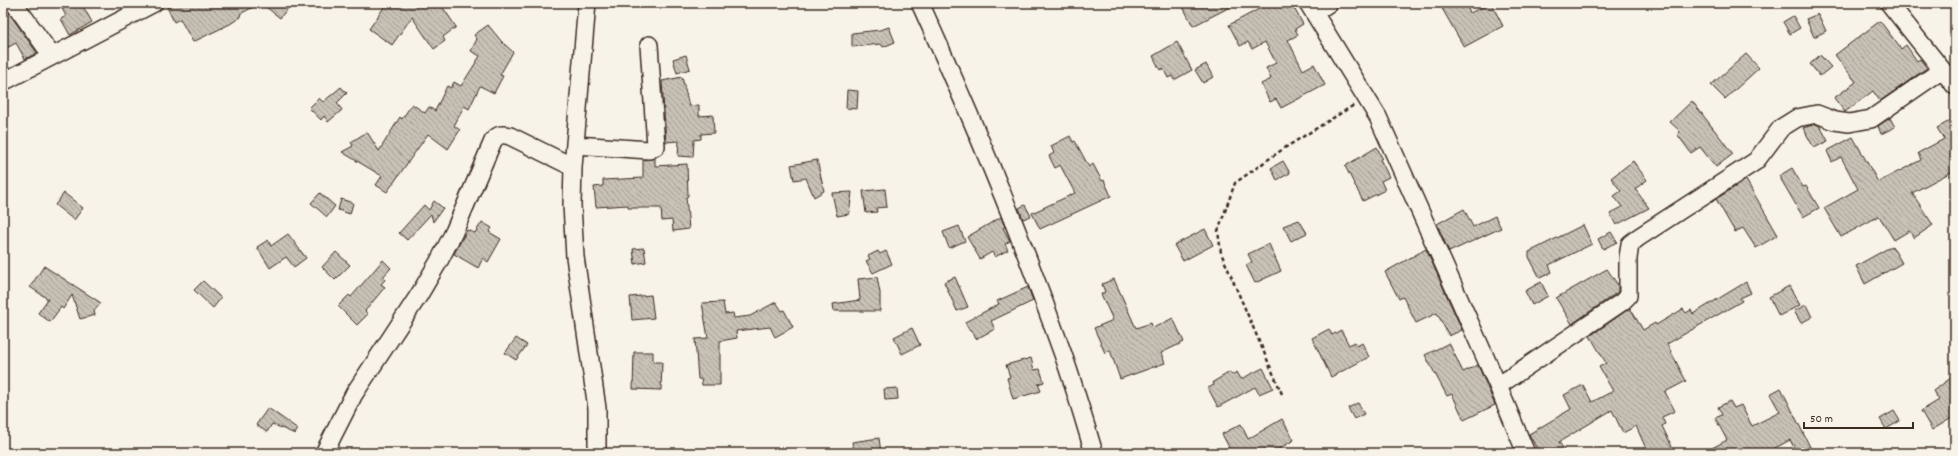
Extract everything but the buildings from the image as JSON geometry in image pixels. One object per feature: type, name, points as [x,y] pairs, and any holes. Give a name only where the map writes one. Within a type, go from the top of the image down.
[{"type":"street","points":[[14,3],[52,56]]},
{"type":"street","points":[[3,82],[154,3]]},
{"type":"street","points":[[587,3],[573,167],[572,205],[575,258],[597,408],[597,453]]},
{"type":"street","points":[[920,3],[962,95],[1026,255],[1060,347],[1094,453]]},
{"type":"street","points":[[1329,3],[1311,8],[1378,117],[1498,386],[1526,453]]},
{"type":"street","points":[[1893,4],[1955,86]]},
{"type":"street","points":[[576,145],[649,150],[656,146],[649,45]]},
{"type":"street","points":[[1498,386],[1622,302],[1628,296],[1628,258],[1630,244],[1639,236],[1756,161],[1781,128],[1797,118],[1817,114],[1835,121],[1850,122],[1871,119],[1942,70]]},
{"type":"street","points":[[324,453],[354,394],[419,295],[439,260],[454,232],[493,141],[497,136],[502,134],[510,136],[573,167]]},
{"type":"path","points":[[1282,394],[1221,254],[1218,231],[1235,183],[1283,149],[1366,98]]}]
